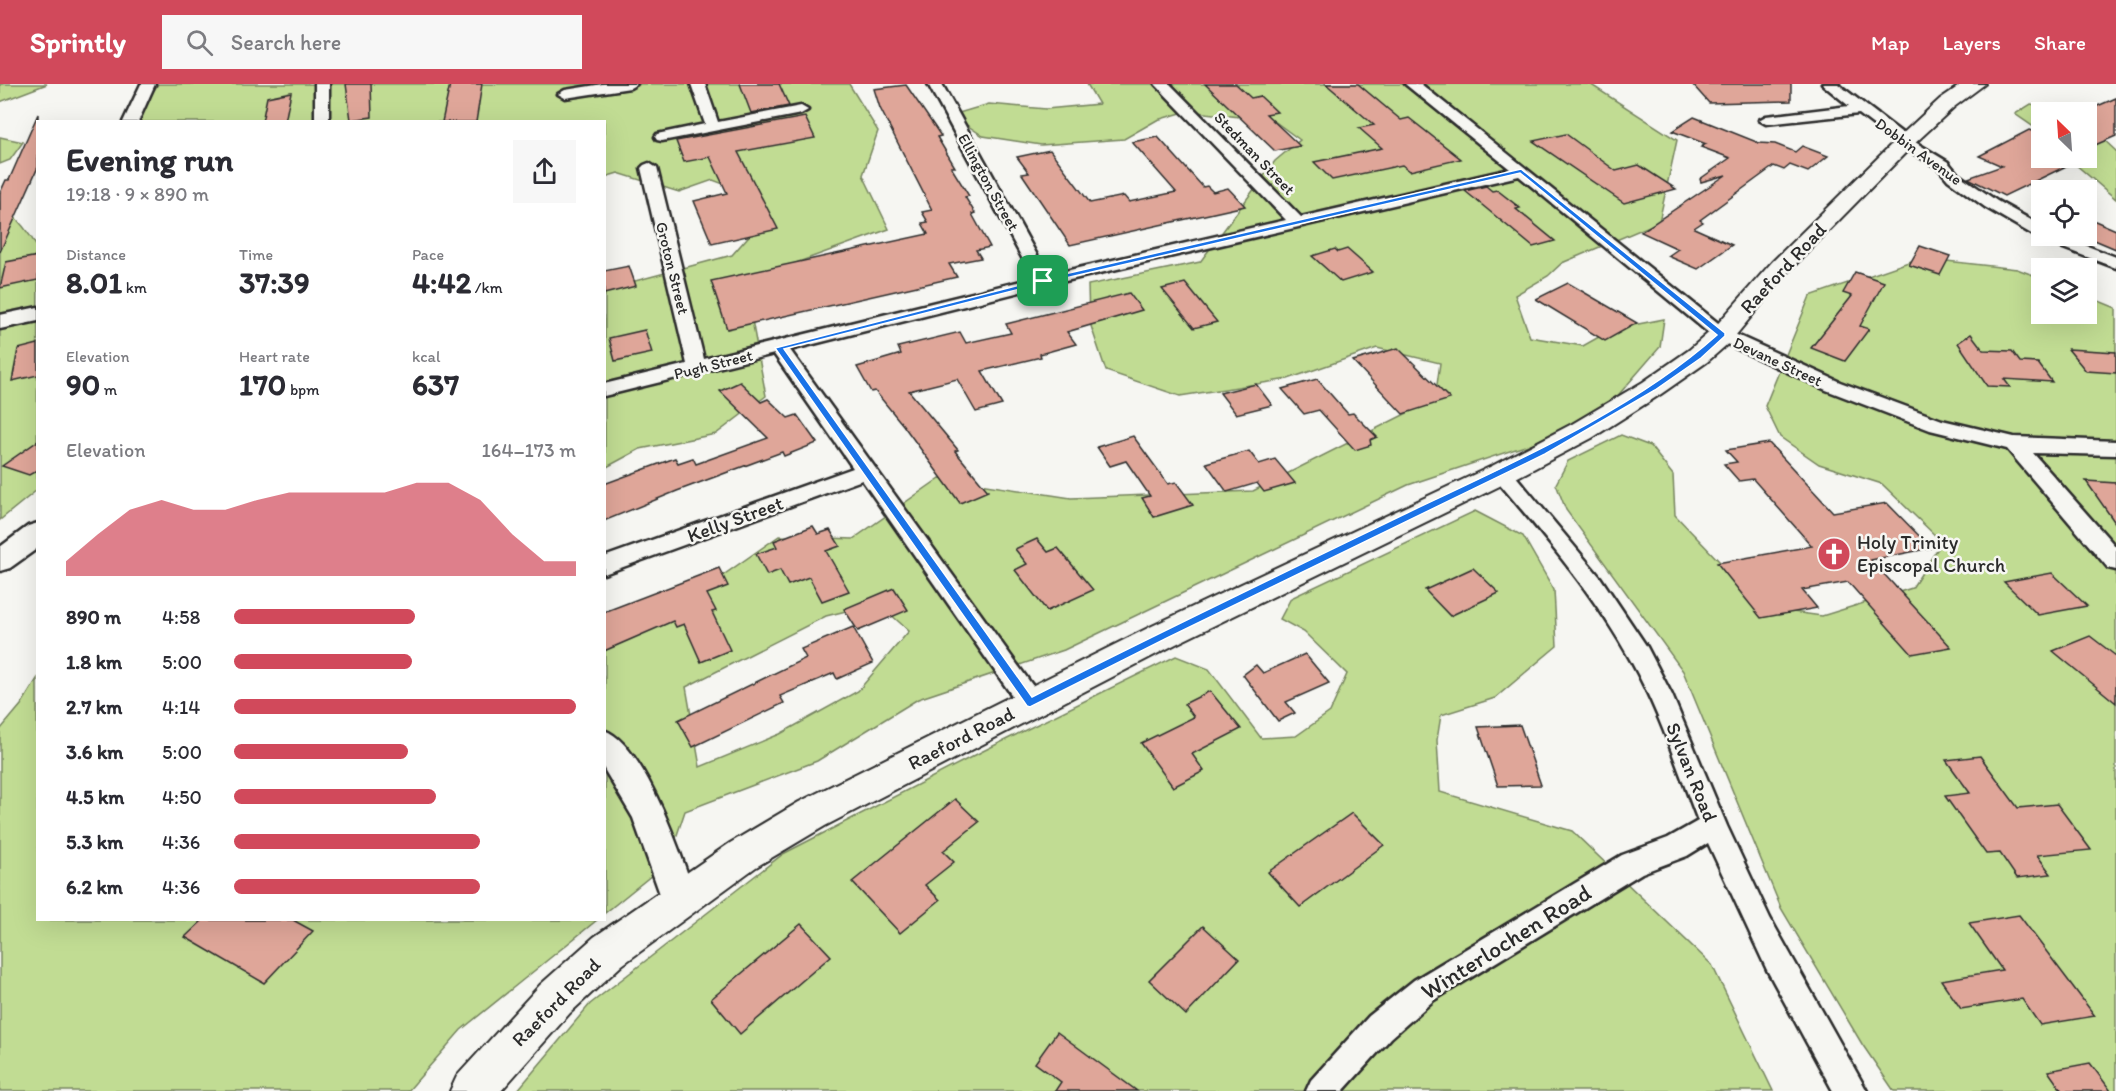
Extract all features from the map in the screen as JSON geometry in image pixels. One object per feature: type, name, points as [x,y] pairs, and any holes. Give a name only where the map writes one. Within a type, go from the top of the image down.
[{"type":"main road","name":"Raeford Road","points":[[472,1091],[555,999],[608,951],[678,898],[743,855],[812,814],[1164,635],[1502,473],[1582,431],[1652,388],[1698,356],[1722,335],[1780,267],[1905,142],[1947,103],[1975,84]]},
{"type":"street","points":[[131,120],[148,84]]},
{"type":"street","points":[[322,84],[322,120]]},
{"type":"street","points":[[565,94],[630,84]]},
{"type":"street","points":[[698,84],[713,127]]},
{"type":"street","name":"Ellington Street","points":[[934,84],[1043,281]]},
{"type":"street","name":"Stedman Street","points":[[1162,84],[1297,222]]},
{"type":"street","name":"Devane Street","points":[[1412,84],[1722,335],[1891,410],[1937,425],[2014,444],[2043,447],[2116,448]]},
{"type":"street","name":"Dobbin Avenue","points":[[1829,84],[1905,142],[1943,165],[1953,177],[1990,204],[2031,227]]},
{"type":"street","points":[[1766,120],[1862,109]]},
{"type":"street","points":[[662,136],[801,110]]},
{"type":"street","name":"Groton Street","points":[[649,168],[697,368]]},
{"type":"street","name":"Pugh Street","points":[[606,390],[1043,281],[1521,171]]},
{"type":"street","points":[[2073,246],[2116,263]]},
{"type":"street","points":[[0,322],[36,314]]},
{"type":"street","points":[[779,348],[1030,703]]},
{"type":"street","points":[[2014,444],[2116,561]]},
{"type":"street","name":"Kelly Street","points":[[606,565],[866,471]]},
{"type":"street","name":"Sylvan Road","points":[[1502,473],[1574,557],[1608,604],[1640,655],[1668,711],[1714,825],[1772,954],[1816,1036],[1851,1091]]},
{"type":"street","points":[[0,561],[36,534]]},
{"type":"street","points":[[606,746],[647,807],[660,835],[678,898]]},
{"type":"street","name":"Winterlochen Road","points":[[1322,1091],[1380,1027],[1424,990],[1632,864],[1677,847],[1714,825]]},
{"type":"green space","points":[[0,84],[47,84],[0,102]]},
{"type":"green space","points":[[158,84],[849,84],[878,131],[863,175],[889,229],[779,269],[752,320],[766,396],[716,434],[640,449],[606,467],[606,289],[732,255],[762,221],[753,195],[713,180],[679,192],[618,173],[606,177],[606,120],[134,120]]},
{"type":"green space","points":[[1087,84],[1590,84],[1677,140],[1659,222],[1562,263],[1548,276],[1515,295],[1530,337],[1583,346],[1613,329],[1664,319],[1660,347],[1594,423],[1408,485],[1064,650],[918,699],[817,761],[685,811],[668,862],[606,912],[606,631],[699,592],[779,536],[853,539],[940,478],[1071,498],[1253,491],[1435,399],[1440,363],[1377,348],[1288,379],[1180,396],[1106,371],[1089,320],[1088,285],[1200,262],[1275,161],[1300,140],[1274,121],[1188,111],[1157,120],[1124,139],[1041,145],[983,136],[952,115],[989,104],[1046,109],[1099,104]],"holes":[[[878,603],[909,631],[858,691],[780,734],[700,767],[686,687],[826,616]]]},
{"type":"green space","points":[[2031,104],[2031,125],[2015,114]]},
{"type":"green space","points":[[2097,133],[2116,151],[2116,199],[2097,183],[2097,180],[2094,180],[2080,168],[2097,168]]},
{"type":"green space","points":[[0,137],[23,142],[10,160],[0,164]]},
{"type":"green space","points":[[0,203],[21,224],[36,246],[36,491],[0,520]]},
{"type":"green space","points":[[1920,258],[2017,269],[2031,274],[2031,324],[2097,324],[2097,300],[2116,308],[2116,1091],[1894,1091],[1862,1044],[1781,908],[1683,671],[1566,510],[1556,484],[1568,461],[1621,435],[1650,446],[1673,475],[1675,515],[1764,608],[1822,616],[1912,588],[1942,542],[1882,484],[1819,464],[1780,437],[1765,406],[1810,296]]},
{"type":"green space","points":[[1475,511],[1523,536],[1554,590],[1557,646],[1495,698],[1441,715],[1437,740],[1440,792],[1572,831],[1712,965],[1773,1091],[517,1091],[590,1004],[783,854],[983,751],[1176,656],[1209,669],[1261,738],[1296,736],[1330,712],[1347,674],[1304,632],[1280,619],[1291,598]]},
{"type":"green space","points":[[36,681],[36,921],[596,921],[461,1030],[408,1091],[0,1091],[0,730],[21,705]]},
{"type":"building","points":[[346,84],[371,84],[372,117],[351,120]]},
{"type":"building","points":[[450,84],[482,84],[476,120],[442,120]]},
{"type":"building","points":[[740,84],[779,84],[789,106],[751,113]]},
{"type":"building","points":[[1205,84],[1236,84],[1251,98],[1260,96],[1277,112],[1266,114],[1300,146],[1275,151]]},
{"type":"building","points":[[1326,84],[1358,84],[1401,120],[1409,118],[1461,159],[1410,171],[1402,165],[1332,180],[1314,162],[1382,148],[1359,128],[1374,125]]},
{"type":"building","points":[[1692,84],[1791,84],[1791,101],[1709,103]]},
{"type":"building","points":[[906,85],[941,136],[937,137],[955,167],[951,167],[969,196],[965,197],[990,247],[976,250],[981,258],[949,264],[957,277],[727,329],[711,281],[928,234],[922,223],[928,222],[922,212],[932,210],[880,108],[874,89]]},
{"type":"building","points":[[291,92],[285,120],[262,120],[267,97]]},
{"type":"building","points":[[2116,98],[2116,136],[2097,144],[2097,106]]},
{"type":"building","points":[[38,114],[36,171],[0,252],[0,193],[6,180],[9,180]]},
{"type":"building","points":[[805,117],[815,138],[738,152],[778,229],[712,244],[694,201],[727,193],[710,157],[684,162],[676,141]]},
{"type":"building","points":[[1694,117],[1759,143],[1775,144],[1795,152],[1802,146],[1828,156],[1808,172],[1790,165],[1784,170],[1774,166],[1700,220],[1703,222],[1694,228],[1732,245],[1698,269],[1668,256],[1678,249],[1641,232],[1726,175],[1701,182],[1700,179],[1730,158],[1701,147],[1706,144],[1672,131]]},
{"type":"building","points":[[2029,130],[2031,131],[2031,168],[2062,168],[2037,180],[2031,180],[2031,183],[2004,196],[1968,178],[2002,166],[1979,156]]},
{"type":"building","points":[[1566,134],[1616,171],[1639,165],[1676,189],[1624,203],[1533,141]]},
{"type":"building","points":[[1158,137],[1203,187],[1207,186],[1213,192],[1228,188],[1245,206],[1070,245],[1022,174],[1029,173],[1017,157],[1050,150],[1090,203],[1124,196],[1129,202],[1176,192],[1132,142]]},
{"type":"building","points":[[1486,186],[1492,191],[1497,190],[1520,208],[1516,209],[1555,241],[1533,247],[1465,191]]},
{"type":"building","points":[[2097,222],[2116,230],[2116,249],[2097,241]]},
{"type":"building","points":[[1920,246],[1950,256],[1940,275],[1909,265]]},
{"type":"building","points":[[1335,249],[1338,252],[1347,249],[1373,272],[1341,282],[1312,256]]},
{"type":"building","points":[[36,256],[36,280],[0,288],[6,262]]},
{"type":"building","points":[[629,266],[636,286],[606,294],[606,271]]},
{"type":"building","points":[[1855,272],[1884,282],[1860,326],[1869,329],[1845,361],[1811,348],[1852,296],[1843,293]]},
{"type":"building","points":[[1185,283],[1217,322],[1194,328],[1162,289]]},
{"type":"building","points":[[1568,283],[1637,323],[1605,341],[1536,299]]},
{"type":"building","points":[[1129,293],[1142,310],[1067,332],[1076,344],[1040,354],[1041,357],[982,371],[1002,405],[976,412],[957,379],[909,391],[958,450],[955,451],[988,491],[960,503],[903,425],[875,391],[871,392],[857,367],[901,354],[898,347],[960,332],[966,343],[1011,333],[1006,324]]},
{"type":"building","points":[[645,330],[652,353],[615,361],[609,338]]},
{"type":"building","points":[[1971,334],[1983,350],[2012,351],[2020,362],[2038,363],[2052,382],[2004,379],[2010,387],[1987,386],[1958,343]]},
{"type":"building","points":[[36,344],[36,375],[12,381],[18,349]]},
{"type":"building","points":[[1398,348],[1450,399],[1403,414],[1353,361]]},
{"type":"building","points":[[2068,349],[2116,352],[2116,373],[2086,371]]},
{"type":"building","points":[[1317,379],[1348,414],[1353,413],[1377,437],[1370,440],[1371,445],[1355,450],[1319,410],[1304,414],[1282,389]]},
{"type":"building","points":[[740,382],[761,402],[768,399],[788,418],[797,415],[817,443],[784,456],[782,452],[606,520],[606,483],[675,458],[678,463],[693,458],[696,464],[768,438],[720,391]]},
{"type":"building","points":[[1256,384],[1272,405],[1236,414],[1220,393]]},
{"type":"building","points":[[1133,436],[1168,484],[1176,482],[1193,505],[1154,517],[1142,498],[1150,496],[1126,461],[1110,466],[1097,447]]},
{"type":"building","points":[[36,442],[36,471],[29,475],[2,466]]},
{"type":"building","name":"Holy Trinity Episcopal Church","points":[[1769,443],[1833,512],[1887,503],[1931,548],[1871,560],[1951,647],[1912,654],[1848,582],[1802,590],[1817,608],[1761,618],[1717,563],[1812,546],[1753,479],[1739,481],[1724,464],[1737,462],[1726,450]]},
{"type":"building","points":[[1249,451],[1259,464],[1275,459],[1295,483],[1264,492],[1257,483],[1227,492],[1206,463]]},
{"type":"building","points":[[2086,481],[2116,483],[2116,524]]},
{"type":"building","points":[[813,526],[818,534],[830,530],[840,546],[826,551],[849,591],[822,601],[809,577],[788,585],[780,570],[767,575],[756,554],[777,547],[774,541]]},
{"type":"building","points":[[1037,539],[1048,552],[1058,548],[1093,590],[1047,611],[1015,570],[1027,564],[1015,549]]},
{"type":"building","points":[[719,568],[728,586],[707,594],[716,611],[712,612],[730,650],[701,662],[684,624],[676,627],[673,621],[606,650],[606,611]]},
{"type":"building","points":[[1473,568],[1499,593],[1450,616],[1425,590]]},
{"type":"building","points":[[2052,573],[2087,606],[2038,615],[2004,582]]},
{"type":"building","points":[[894,588],[908,610],[858,631],[844,609]]},
{"type":"building","points":[[853,627],[873,663],[837,679],[834,673],[780,696],[784,703],[693,747],[678,720],[806,658],[801,649]]},
{"type":"building","points":[[2090,636],[2116,656],[2116,703],[2053,651]]},
{"type":"building","points":[[1305,654],[1329,683],[1286,702],[1295,713],[1278,721],[1243,675],[1256,665],[1263,673]]},
{"type":"building","points":[[1210,691],[1241,729],[1192,754],[1204,771],[1173,787],[1141,743],[1194,717],[1184,704]]},
{"type":"building","points":[[1520,725],[1541,785],[1498,786],[1478,727]]},
{"type":"building","points":[[1980,756],[2018,808],[2057,804],[2091,850],[2037,855],[2051,874],[2017,878],[2000,853],[1986,854],[1945,796],[1970,793],[1946,760]]},
{"type":"building","points":[[955,799],[979,822],[943,851],[954,862],[925,885],[940,900],[900,933],[852,882]]},
{"type":"building","points":[[1352,813],[1384,845],[1300,907],[1268,872]]},
{"type":"building","points":[[2019,915],[2095,1016],[2040,1025],[2022,999],[1961,1009],[1941,980],[2002,970],[1969,923]]},
{"type":"building","points":[[202,921],[295,921],[313,931],[264,983],[185,937]]},
{"type":"building","points":[[801,924],[831,956],[740,1034],[711,999]]},
{"type":"building","points":[[1203,926],[1239,959],[1186,1015],[1149,980]]},
{"type":"building","points":[[1057,1032],[1137,1091],[1055,1091],[1061,1082],[1035,1063]]},
{"type":"building","points":[[2090,1063],[2111,1091],[2062,1091],[2048,1071]]},
{"type":"place","name":"Holy Trinity Episcopal Church","points":[[1834,554]]},
{"type":"route","points":[[1521,171],[1722,335],[1698,356],[1652,388],[1582,431],[1502,473],[1164,635],[1030,703],[779,348],[1043,281],[1521,171]]}]
